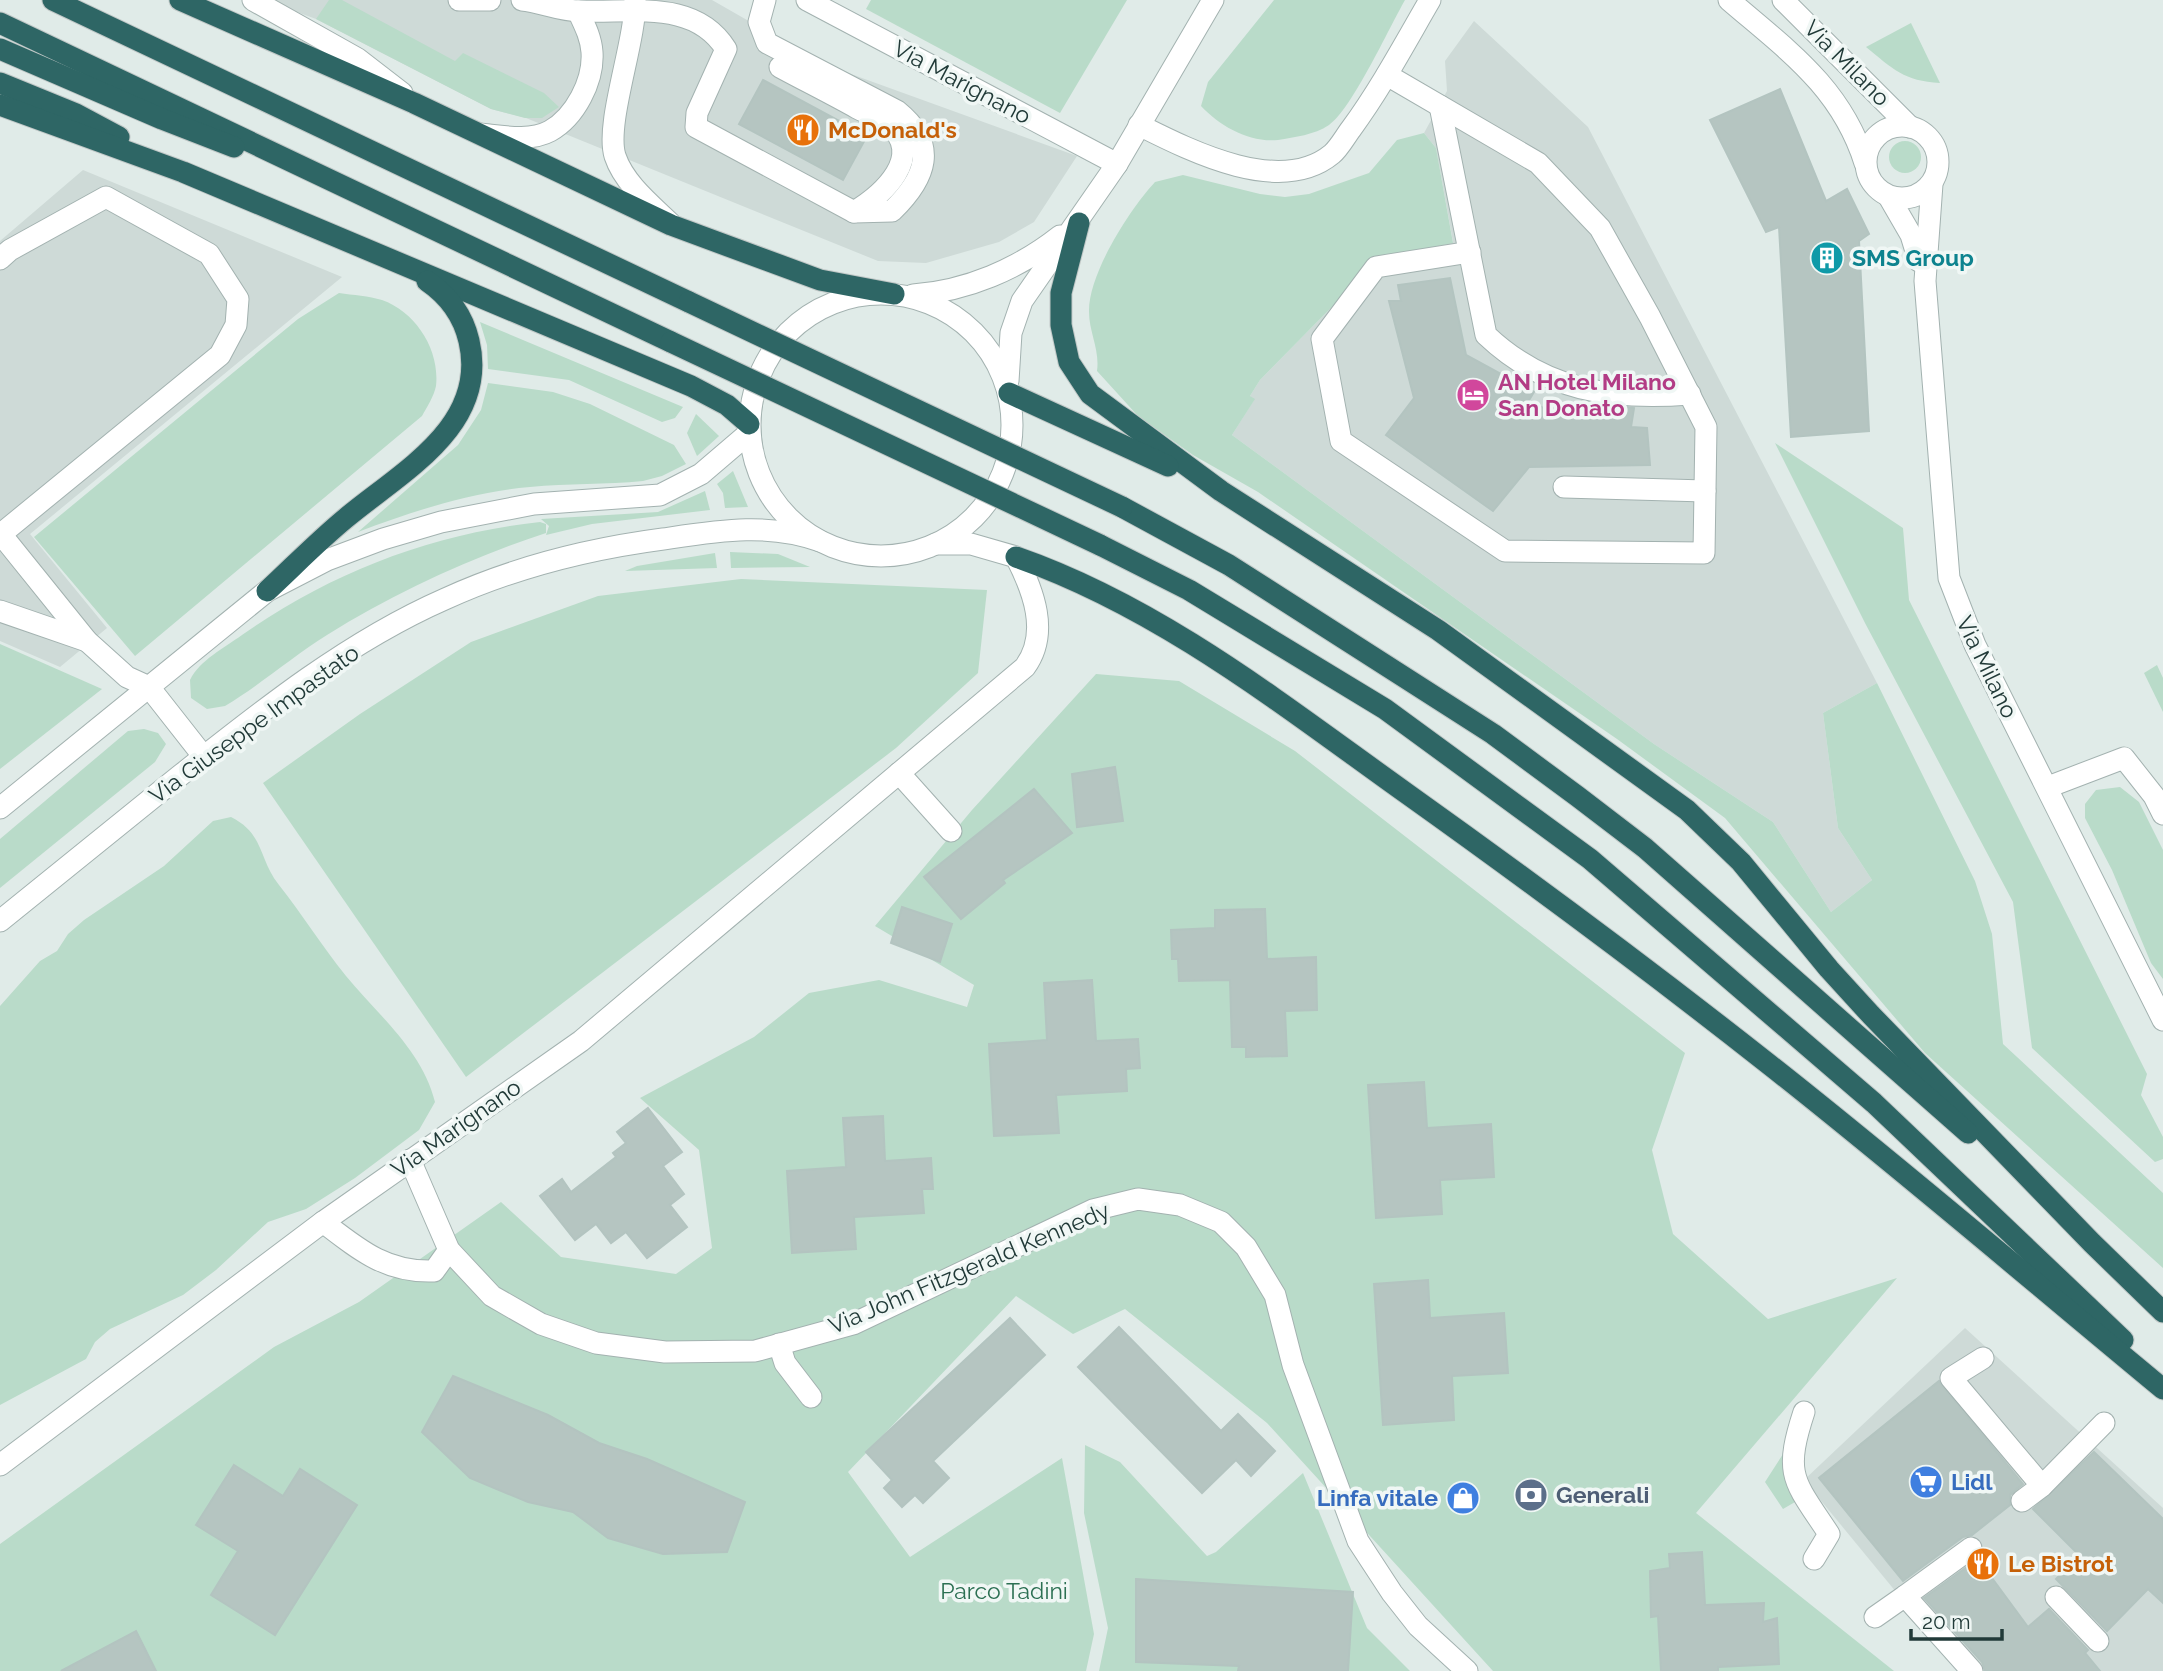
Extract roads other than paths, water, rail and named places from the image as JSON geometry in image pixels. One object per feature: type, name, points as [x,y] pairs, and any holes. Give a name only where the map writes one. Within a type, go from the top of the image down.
[{"type":"highway","points":[[53,0],[1122,507],[1229,565],[1493,734],[1644,848],[2092,1243]]},
{"type":"highway","points":[[180,0],[414,103],[671,225],[820,280],[894,294]]},
{"type":"highway","points":[[0,23],[1100,545],[1189,590],[1385,709],[1590,859],[1874,1103],[2163,1377]]},
{"type":"highway","points":[[0,49],[162,120],[363,195]]},
{"type":"highway","points":[[0,83],[76,114],[183,172]]},
{"type":"highway","points":[[0,105],[183,172],[691,386],[727,405],[749,428]]},
{"type":"highway","points":[[1079,222],[1061,293],[1060,325],[1069,362],[1090,394],[1221,491],[1438,630],[1687,810],[1741,862],[1854,997],[2092,1243],[2163,1312]]},
{"type":"highway","points":[[267,592],[342,521],[438,441],[455,423],[465,405],[473,375],[472,356],[463,323],[443,294],[400,262]]},
{"type":"highway","points":[[1009,393],[1221,491]]},
{"type":"highway","points":[[1016,557],[1050,569],[1130,608],[1223,665],[1578,916],[1770,1065],[2163,1389]]},
{"type":"street","points":[[253,0],[358,59],[414,103]]},
{"type":"street","points":[[459,0],[490,0]]},
{"type":"street","points":[[522,0],[578,11],[635,2],[680,7],[702,14],[716,27],[726,49],[697,113],[696,127],[854,212],[870,215],[892,211],[910,193],[919,177],[924,159],[922,140],[913,124],[897,111],[767,43],[759,22],[765,0]]},
{"type":"street","name":"Via Marignano","points":[[807,0],[1117,164]]},
{"type":"street","points":[[1079,222],[1028,259],[1004,271],[948,290],[863,294],[836,301],[811,313],[789,330],[759,375],[749,428],[755,465],[773,500],[795,524],[820,541],[842,550],[872,556],[911,553],[936,544],[968,524],[998,484],[1012,439],[1009,345],[1016,313],[1030,288],[1079,222],[1117,164],[1213,0]]},
{"type":"street","points":[[1139,125],[1232,165],[1266,171],[1299,169],[1332,154],[1387,75],[1430,0]]},
{"type":"street","name":"Via Milano","points":[[1729,0],[1819,79],[1842,109],[1858,140],[1870,181],[1889,197],[1911,234],[1925,281]]},
{"type":"street","name":"Via Milano","points":[[1783,0],[1910,127],[1922,132],[1935,146],[1938,168],[1931,184],[1925,281],[1949,578],[1975,645],[2162,1015]]},
{"type":"street","points":[[635,2],[616,120],[615,155],[636,190],[671,225]]},
{"type":"street","points":[[478,134],[520,137],[549,132],[573,111],[590,75],[592,53],[588,33],[578,11]]},
{"type":"street","points":[[1387,75],[1538,163],[1600,228],[1706,427],[1704,553],[1505,551],[1341,441],[1322,339],[1376,267],[1470,252]]},
{"type":"street","points":[[1440,106],[1486,335],[1511,358],[1553,381],[1612,394],[1690,394]]},
{"type":"street","name":"Via Milano","points":[[1865,163],[1868,146],[1877,135],[1889,128],[1910,127]]},
{"type":"street","points":[[1889,197],[1914,197],[1931,184]]},
{"type":"street","points":[[0,259],[10,250],[106,197],[209,254],[238,299],[236,325],[220,355],[1,534],[87,641],[127,677],[149,687],[204,757]]},
{"type":"street","points":[[894,294],[938,306],[969,327],[995,358],[1009,393]]},
{"type":"street","points":[[0,808],[267,592],[327,560],[383,539],[441,522],[534,504],[660,495],[701,474],[749,428]]},
{"type":"street","points":[[1564,487],[1705,491]]},
{"type":"street","name":"Via Giuseppe Impastato","points":[[0,921],[204,757],[296,688],[375,636],[444,599],[530,566],[590,551],[720,531],[768,529],[820,541]]},
{"type":"street","points":[[936,544],[971,544],[1016,557]]},
{"type":"street","name":"Via Marignano","points":[[0,1465],[323,1222],[581,1041],[1025,667],[1034,651],[1037,615],[1032,590],[1016,557]]},
{"type":"street","points":[[0,611],[87,641]]},
{"type":"street","points":[[2048,787],[2124,758],[2154,796],[2163,814]]},
{"type":"street","points":[[899,773],[951,831]]},
{"type":"street","name":"Via John Fitzgerald Kennedy","points":[[410,1160],[449,1250],[492,1296],[541,1324],[596,1343],[665,1352],[755,1351],[853,1324],[1094,1210],[1138,1199],[1180,1205],[1221,1222],[1246,1247],[1275,1295],[1293,1364],[1358,1541],[1392,1593],[1418,1626],[1467,1671]]},
{"type":"street","points":[[323,1222],[370,1259],[418,1272],[434,1270],[449,1250]]},
{"type":"street","points":[[779,1344],[785,1363],[811,1397]]},
{"type":"street","points":[[1983,1358],[1951,1378],[2042,1486]]},
{"type":"street","points":[[1804,1412],[1792,1448],[1795,1482],[1829,1534],[1814,1559]]},
{"type":"street","points":[[2022,1501],[2042,1486],[2104,1423]]},
{"type":"street","points":[[1875,1617],[1971,1548]]},
{"type":"street","points":[[1905,1596],[1972,1671]]},
{"type":"street","points":[[2056,1597],[2098,1642]]},
{"type":"place","name":"McDonald's","points":[[803,130]]},
{"type":"place","name":"SMS Group","points":[[1827,258]]},
{"type":"place","name":"AN Hotel Milano San Donato","points":[[1473,395]]},
{"type":"place","name":"Lidl","points":[[1926,1482]]},
{"type":"place","name":"Generali","points":[[1531,1495]]},
{"type":"place","name":"Linfa vitale","points":[[1463,1498]]},
{"type":"place","name":"Le Bistrot","points":[[1983,1564]]},
{"type":"park label","name":"Parco Tadini","points":[[1004,1591]]}]
